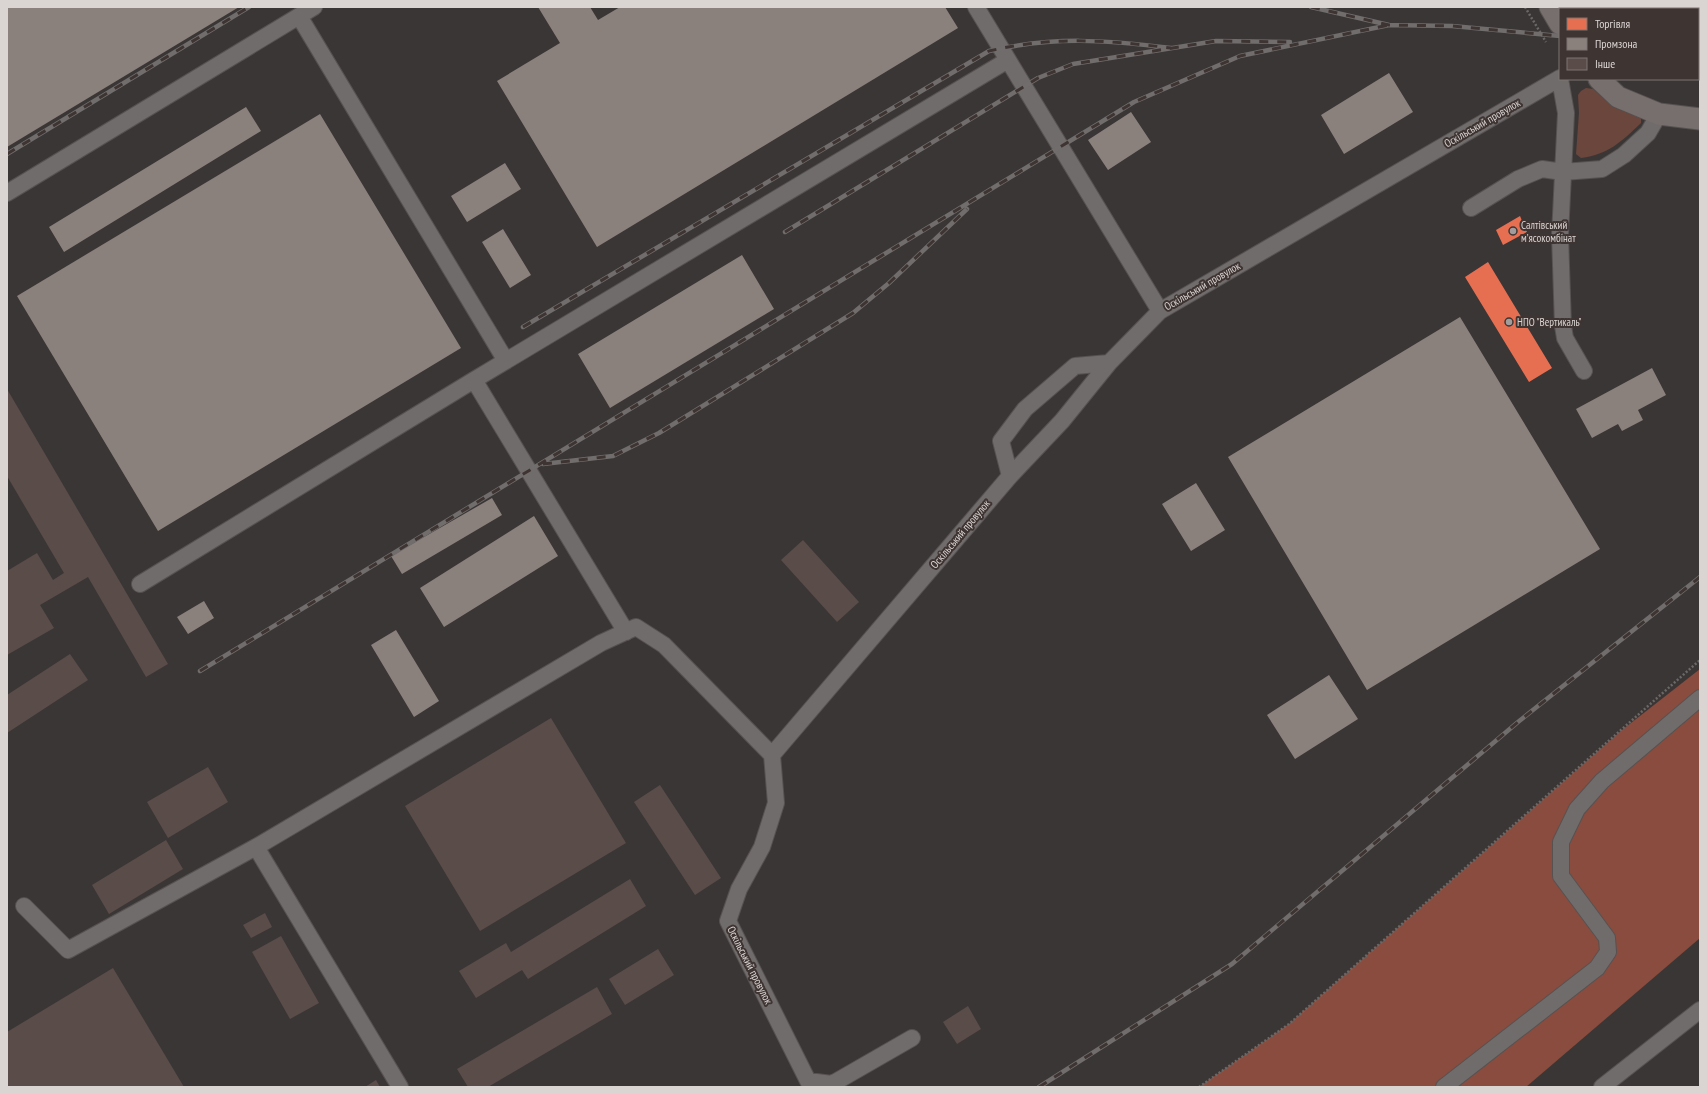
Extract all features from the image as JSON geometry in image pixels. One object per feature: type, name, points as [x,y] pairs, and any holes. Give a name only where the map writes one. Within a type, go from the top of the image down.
[{"type":"main road","points":[[1550,7],[1559,22]]},
{"type":"main road","points":[[1600,80],[1618,97],[1659,114],[1700,119]]},
{"type":"street","points":[[7,193],[314,7]]},
{"type":"street","points":[[976,7],[1160,311]]},
{"type":"street","points":[[299,16],[506,361]]},
{"type":"street","points":[[140,584],[474,380],[1008,60]]},
{"type":"street","name":"Оскільський провулок","points":[[912,1038],[832,1084],[808,1084],[728,921],[739,889],[762,846],[776,803],[772,755],[1010,476],[1062,421],[1109,363],[1160,311],[1559,79]]},
{"type":"street","points":[[1560,80],[1566,112],[1560,235],[1563,326],[1565,338],[1584,372]]},
{"type":"street","points":[[1471,208],[1518,179],[1542,169],[1563,172],[1602,169],[1624,155],[1648,133],[1659,114]]},
{"type":"street","points":[[1010,476],[1001,440],[1025,409],[1076,366],[1109,363]]},
{"type":"street","points":[[474,380],[626,632]]},
{"type":"street","points":[[24,906],[68,950],[256,847],[602,643],[636,627],[664,644],[772,755]]},
{"type":"street","points":[[1444,1087],[1597,968],[1608,952],[1607,938],[1561,876],[1561,842],[1577,809],[1602,781],[1700,698]]},
{"type":"street","points":[[256,847],[400,1087]]},
{"type":"street","points":[[1602,1087],[1700,1010]]},
{"type":"path","points":[[1525,7],[1546,42]]},
{"type":"path","points":[[1199,1087],[1289,1024],[1700,660]]},
{"type":"shaded area","points":[[1590,7],[1680,8],[1590,8]]},
{"type":"shaded area","points":[[1699,48],[1700,50],[1699,80]]},
{"type":"shaded area","points":[[1586,88],[1593,89],[1613,107],[1641,118],[1641,123],[1614,146],[1599,154],[1581,158],[1576,154],[1579,113],[1578,95]]},
{"type":"shaded area","points":[[1700,669],[1700,938],[1526,1087],[1199,1087],[1289,1024],[1622,730]]},
{"type":"building: Торгівля","points":[[1520,216],[1527,232],[1503,245],[1496,230]]},
{"type":"building: Торгівля","name":"НПО \"Вертикаль\"","points":[[1488,262],[1552,368],[1529,382],[1465,277]]},
{"type":"building: Промзона","points":[[7,7],[239,7],[7,147]]},
{"type":"building: Промзона","points":[[538,7],[590,7],[598,20],[620,7],[945,7],[958,28],[597,247],[497,81],[560,43]]},
{"type":"building: Промзона","points":[[1389,73],[1413,112],[1344,154],[1321,115]]},
{"type":"building: Промзона","points":[[246,107],[261,131],[64,252],[49,227]]},
{"type":"building: Промзона","points":[[1131,112],[1151,142],[1108,170],[1088,140]]},
{"type":"building: Промзона","points":[[320,114],[461,348],[158,531],[17,296]]},
{"type":"building: Промзона","points":[[505,163],[521,189],[467,222],[451,196]]},
{"type":"building: Промзона","points":[[503,229],[531,275],[510,288],[482,242]]},
{"type":"building: Промзона","points":[[742,255],[774,309],[610,408],[578,354]]},
{"type":"building: Промзона","points":[[1460,317],[1600,549],[1367,690],[1228,457]]},
{"type":"building: Промзона","points":[[1652,368],[1666,395],[1638,410],[1643,420],[1622,431],[1618,424],[1592,438],[1576,409]]},
{"type":"building: Промзона","points":[[1196,483],[1225,530],[1191,551],[1162,504]]},
{"type":"building: Промзона","points":[[492,498],[502,515],[402,574],[391,556]]},
{"type":"building: Промзона","points":[[534,516],[558,556],[444,627],[420,588]]},
{"type":"building: Промзона","points":[[204,601],[214,618],[188,634],[177,617]]},
{"type":"building: Промзона","points":[[396,630],[439,701],[414,717],[371,645]]},
{"type":"building: Промзона","points":[[1329,675],[1358,719],[1295,759],[1267,715]]},
{"type":"building: Інше","points":[[7,389],[168,664],[146,677],[88,577],[40,605],[54,628],[7,655],[7,571],[37,553],[53,580],[64,573],[7,476]]},
{"type":"building: Інше","points":[[803,540],[859,602],[837,622],[781,560]]},
{"type":"building: Інше","points":[[70,654],[88,680],[7,733],[7,695]]},
{"type":"building: Інше","points":[[551,718],[626,843],[480,931],[405,806]]},
{"type":"building: Інше","points":[[208,767],[228,802],[168,838],[147,802]]},
{"type":"building: Інше","points":[[660,785],[721,878],[695,895],[634,802]]},
{"type":"building: Інше","points":[[166,840],[183,869],[109,914],[92,885]]},
{"type":"building: Інше","points":[[630,879],[646,906],[528,979],[522,970],[476,998],[459,971],[506,943],[511,952]]},
{"type":"building: Інше","points":[[265,913],[272,927],[251,938],[243,925]]},
{"type":"building: Інше","points":[[281,936],[319,1003],[290,1019],[252,952]]},
{"type":"building: Інше","points":[[658,949],[674,975],[625,1005],[609,979]]},
{"type":"building: Інше","points":[[113,968],[184,1087],[7,1087],[7,1032]]},
{"type":"building: Інше","points":[[597,987],[612,1014],[488,1087],[468,1087],[457,1069]]},
{"type":"building: Інше","points":[[968,1006],[981,1029],[957,1044],[943,1022]]},
{"type":"building: Інше","points":[[376,1080],[380,1087],[365,1087]]},
{"type":"railway","points":[[7,154],[249,7]]},
{"type":"railway","points":[[1311,7],[1389,25],[1452,26],[1559,36]]},
{"type":"railway","points":[[200,671],[1134,102],[1240,56],[1389,25]]},
{"type":"railway","points":[[523,327],[989,51],[1013,46],[1058,41],[1102,41],[1171,48]]},
{"type":"railway","points":[[785,232],[1038,78],[1073,64],[1216,41],[1290,42]]},
{"type":"railway","points":[[543,464],[613,456],[659,433],[853,313],[889,283],[967,209]]},
{"type":"railway","points":[[1039,1087],[1232,964],[1518,722],[1700,577]]},
{"type":"place","name":"Салтівський мʼясокомбінат","points":[[1513,231]]},
{"type":"place","name":"НПО \"Вертикаль\"","points":[[1509,322]]}]
